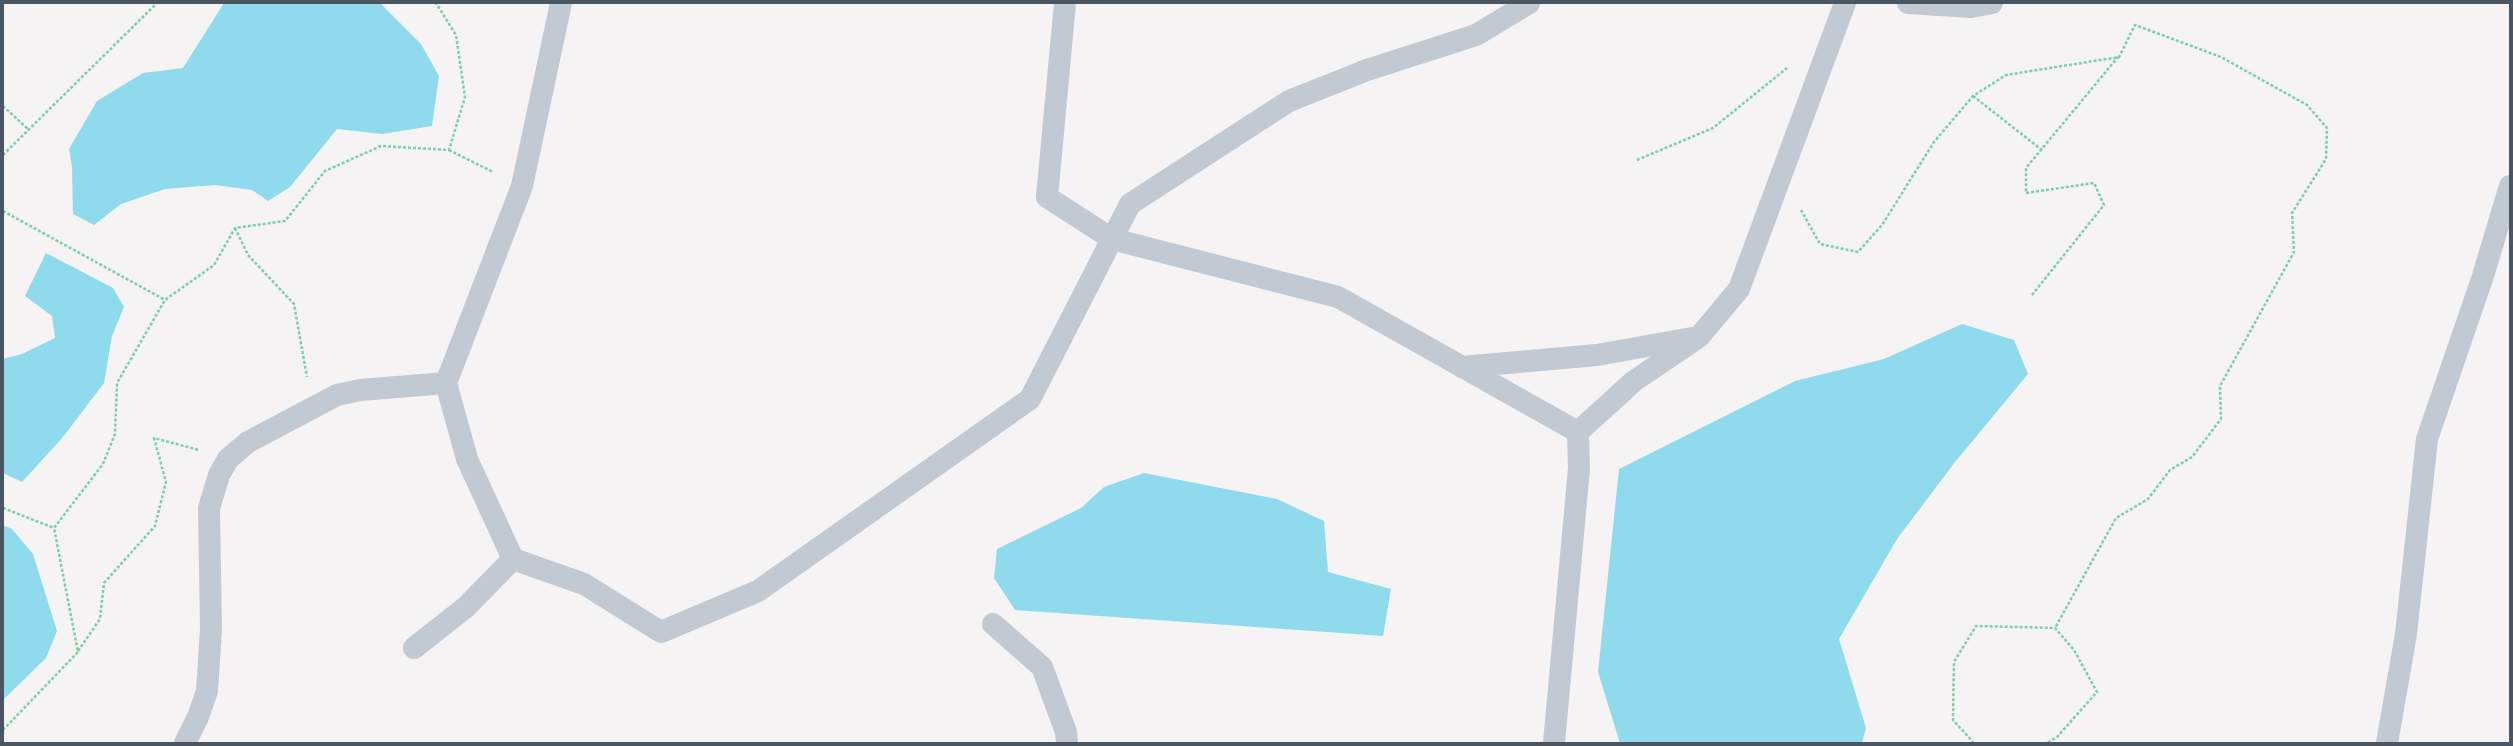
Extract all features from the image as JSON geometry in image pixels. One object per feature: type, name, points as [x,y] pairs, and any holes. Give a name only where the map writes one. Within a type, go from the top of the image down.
[{"type":"street","points":[[561,3],[522,186],[446,383],[467,459],[513,559],[584,584],[661,632],[758,591],[1030,399],[1130,204],[1289,101],[1367,70],[1476,35],[1529,3]]},
{"type":"street","points":[[1065,3],[1047,197],[1112,239],[1338,297],[1578,432]]},
{"type":"street","points":[[1554,743],[1579,468],[1578,432],[1634,381],[1699,337],[1739,289],[1845,3]]},
{"type":"street","points":[[1908,3],[1971,7],[1992,3]]},
{"type":"street","points":[[2387,743],[2406,634],[2427,439],[2483,276],[2510,186]]},
{"type":"street","points":[[1462,367],[1597,355],[1699,337]]},
{"type":"street","points":[[185,743],[198,717],[206,691],[211,629],[208,508],[219,475],[228,459],[248,442],[337,395],[360,390],[446,383]]},
{"type":"street","points":[[414,648],[466,607],[513,559]]},
{"type":"street","points":[[993,624],[1042,667],[1066,732],[1067,743]]},
{"type":"path","points":[[3,155],[156,3]]},
{"type":"path","points":[[436,3],[456,34],[465,96],[449,150]]},
{"type":"path","points":[[2032,295],[2104,204],[2094,183],[2026,194],[2026,168],[2119,57],[2135,25],[2221,57],[2307,105],[2327,128],[2326,159],[2292,213],[2294,252],[2220,386],[2221,419],[2192,457],[2170,470],[2148,499],[2116,518],[2055,628]]},
{"type":"path","points":[[1781,175],[1820,244],[1858,252],[1882,225],[1934,142],[1972,96],[2006,75],[2119,57]]},
{"type":"path","points":[[1637,160],[1713,128],[1793,64]]},
{"type":"path","points":[[1972,96],[2042,150]]},
{"type":"path","points":[[3,106],[29,130]]},
{"type":"path","points":[[235,228],[285,221],[325,171],[381,146],[449,150],[522,186]]},
{"type":"path","points":[[3,212],[165,300]]},
{"type":"path","points":[[78,652],[54,528],[103,464],[115,434],[117,383],[165,300],[214,265],[235,228]]},
{"type":"path","points":[[235,228],[248,255],[294,304],[301,352],[314,406]]},
{"type":"path","points":[[3,730],[78,652],[100,618],[104,583],[155,526],[166,482],[154,438],[184,445],[228,459]]},
{"type":"path","points":[[3,508],[54,528]]},
{"type":"path","points":[[1974,743],[1954,720],[1954,662],[1976,626],[2055,628],[2074,650],[2097,692],[2057,737],[2048,743]]},
{"type":"water","points":[[224,3],[380,3],[421,44],[439,76],[432,126],[382,134],[337,129],[290,187],[268,201],[252,190],[215,185],[165,189],[121,204],[94,225],[73,214],[72,167],[69,149],[97,101],[143,73],[183,68]]},
{"type":"water","points":[[46,253],[113,288],[124,307],[112,336],[104,383],[63,437],[22,482],[3,473],[3,359],[22,354],[55,338],[52,316],[25,296]]},
{"type":"water","points":[[1962,324],[2014,340],[2028,374],[1955,462],[1897,539],[1839,639],[1866,728],[1862,743],[1620,743],[1598,672],[1619,469],[1795,381],[1884,359]]},
{"type":"water","points":[[1144,473],[1277,499],[1324,521],[1328,572],[1391,589],[1383,636],[1015,610],[994,578],[997,549],[1081,508],[1104,487]]},
{"type":"water","points":[[3,525],[12,529],[33,554],[57,631],[46,658],[3,700]]}]
